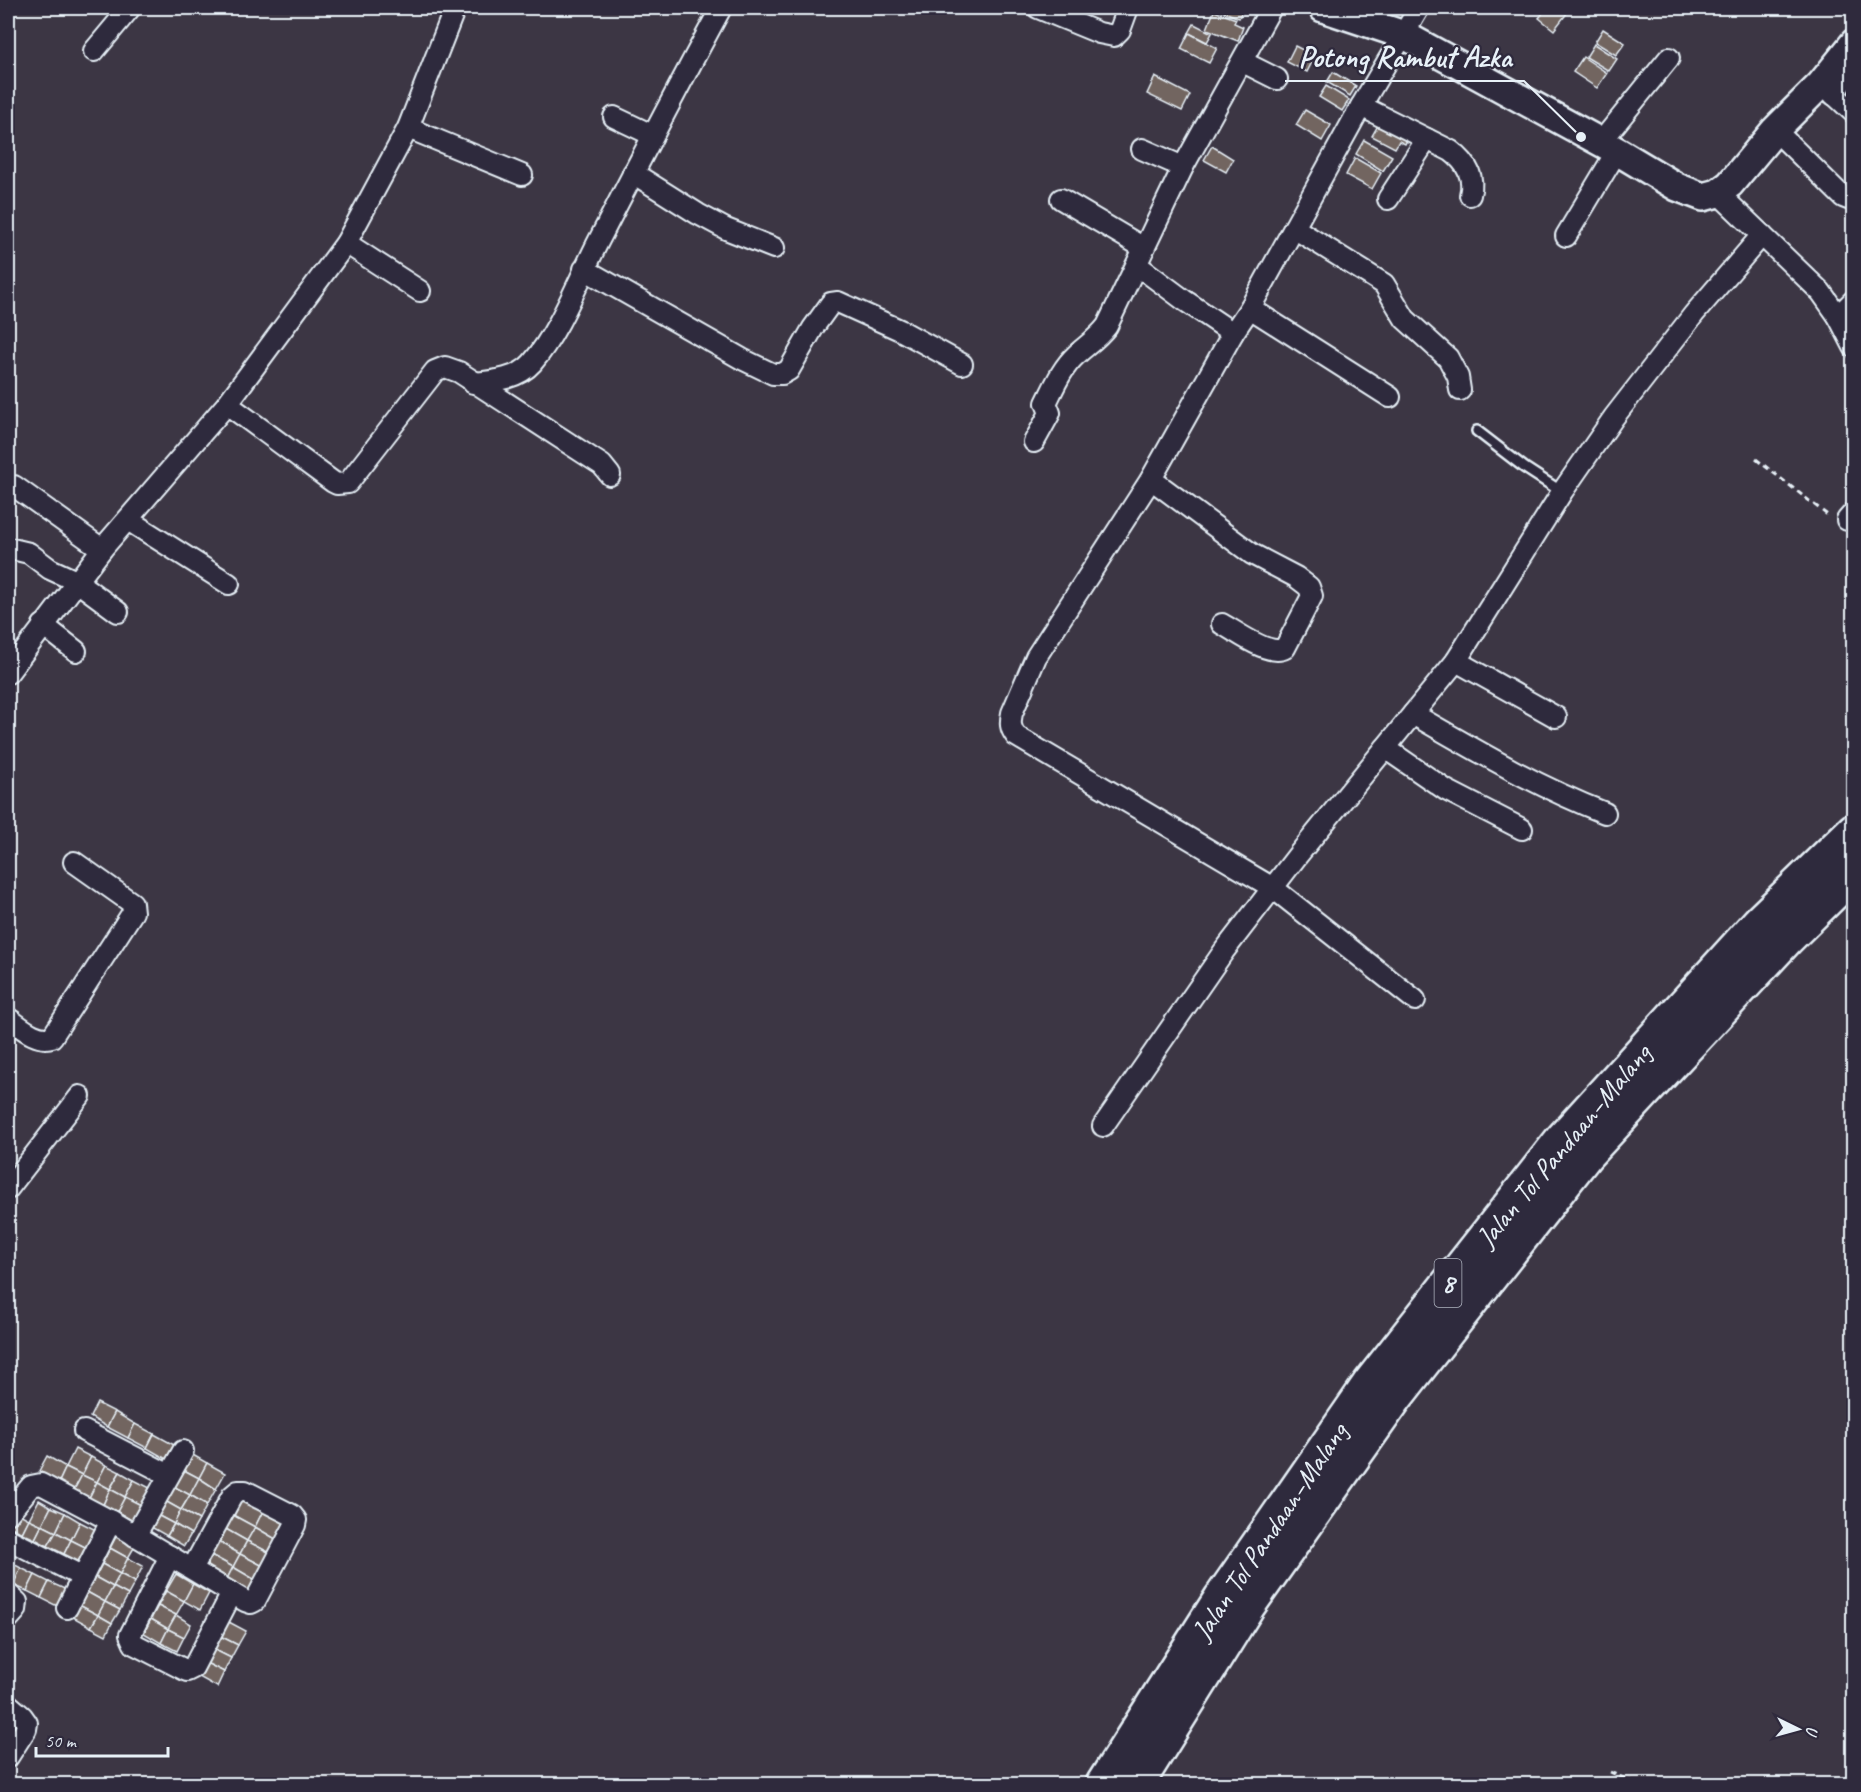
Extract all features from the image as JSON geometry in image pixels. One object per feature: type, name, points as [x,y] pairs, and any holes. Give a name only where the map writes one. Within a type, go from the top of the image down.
[{"type":"highway","name":"Jalan Tol Pandaan–Malang","points":[[1103,1785],[1221,1598],[1370,1383],[1554,1148],[1759,922],[1854,830]]},
{"type":"highway","name":"Jalan Tol Pandaan–Malang","points":[[1137,1785],[1248,1606],[1389,1407],[1586,1155],[1786,940],[1854,873]]},
{"type":"street","points":[[94,51],[129,8]]},
{"type":"street","points":[[8,673],[102,549],[227,404],[346,243],[408,128],[455,8]]},
{"type":"street","points":[[473,383],[518,374],[532,364],[559,322],[652,135],[721,8]]},
{"type":"street","points":[[1038,8],[1099,33],[1114,36],[1120,30],[1128,8]]},
{"type":"street","points":[[1034,442],[1050,413],[1046,403],[1060,373],[1075,355],[1098,337],[1107,326],[1183,167],[1271,8]]},
{"type":"street","points":[[1323,8],[1404,35],[1609,146],[1677,187],[1703,197],[1718,193],[1730,184],[1775,130],[1828,89],[1849,49]]},
{"type":"street","points":[[1415,1000],[1273,888],[1047,755],[1016,736],[1011,730],[1012,713],[1036,657],[1151,479],[1419,8]]},
{"type":"street","points":[[1566,236],[1609,146],[1669,58]]},
{"type":"street","points":[[1243,62],[1277,79]]},
{"type":"street","points":[[1828,89],[1854,113]]},
{"type":"street","points":[[1362,106],[1461,158],[1469,170],[1473,184],[1470,195]]},
{"type":"street","points":[[614,117],[652,135]]},
{"type":"street","points":[[408,128],[522,175]]},
{"type":"street","points":[[1775,130],[1843,197],[1848,199],[1854,197]]},
{"type":"street","points":[[1388,199],[1427,139]]},
{"type":"street","points":[[1142,148],[1183,167]]},
{"type":"street","points":[[633,173],[726,229],[774,248]]},
{"type":"street","points":[[1718,193],[1821,292],[1838,316],[1854,347]]},
{"type":"street","points":[[1061,199],[1140,256],[1184,300],[1233,333]]},
{"type":"street","points":[[1294,228],[1384,284],[1405,319],[1448,358],[1458,377],[1460,390]]},
{"type":"street","points":[[1103,1126],[1224,951],[1456,661],[1562,492],[1628,399],[1694,314],[1762,235]]},
{"type":"street","points":[[346,243],[420,291]]},
{"type":"street","points":[[584,269],[772,374],[782,374],[789,370],[819,319],[831,303],[838,302],[900,330],[962,364]]},
{"type":"street","points":[[1838,316],[1854,300]]},
{"type":"street","points":[[1250,308],[1390,397]]},
{"type":"street","points":[[227,404],[333,482],[344,484],[348,483],[435,371],[445,367],[459,372],[602,465],[610,475]]},
{"type":"street","points":[[1151,479],[1252,554],[1296,577],[1309,587],[1311,592],[1312,596],[1308,605],[1285,648],[1280,651],[1266,649],[1222,624]]},
{"type":"street","points":[[14,486],[102,549]]},
{"type":"street","points":[[128,520],[229,584]]},
{"type":"street","points":[[8,548],[29,553],[50,569],[76,581],[118,612]]},
{"type":"street","points":[[43,625],[76,651]]},
{"type":"street","points":[[1456,661],[1556,717]]},
{"type":"street","points":[[1413,714],[1505,768],[1557,794],[1605,813]]},
{"type":"street","points":[[1385,748],[1446,790],[1522,829]]},
{"type":"street","points":[[8,1018],[38,1037],[46,1039],[52,1037],[133,912],[132,903],[74,862]]},
{"type":"street","points":[[8,1189],[80,1096]]},
{"type":"street","points":[[84,1431],[169,1475]]},
{"type":"street","points":[[135,1536],[183,1451]]},
{"type":"street","points":[[8,1514],[31,1486],[41,1484],[111,1521],[232,1593],[251,1603],[255,1601],[296,1526],[296,1520],[292,1515],[245,1491],[238,1491],[232,1496],[192,1569]]},
{"type":"street","points":[[67,1608],[111,1521]]},
{"type":"street","points":[[8,1539],[83,1577]]},
{"type":"street","points":[[170,1556],[130,1635],[134,1644],[187,1671],[193,1668],[232,1593]]},
{"type":"street","points":[[8,1594],[17,1602],[16,1610],[8,1619]]},
{"type":"street","points":[[8,1704],[27,1723],[26,1729],[8,1757]]},
{"type":"lane","points":[[1477,431],[1525,468],[1562,492]]},
{"type":"path","points":[[1756,459],[1836,521],[1842,522],[1850,516]]},
{"type":"path","points":[[1610,1772],[1637,1785]]},
{"type":"building","points":[[1217,8],[1243,8],[1239,18]]},
{"type":"building","points":[[1547,8],[1562,8],[1568,12],[1554,30],[1539,18]]},
{"type":"building","points":[[1214,11],[1236,19],[1234,23],[1243,27],[1238,41],[1207,29]]},
{"type":"building","points":[[1194,24],[1212,33],[1207,42],[1189,33]]},
{"type":"building","points":[[1603,29],[1625,43],[1616,55],[1595,42]]},
{"type":"building","points":[[1189,33],[1217,48],[1209,63],[1181,49]]},
{"type":"building","points":[[1594,44],[1617,59],[1609,71],[1586,57]]},
{"type":"building","points":[[1295,46],[1315,56],[1307,72],[1287,62]]},
{"type":"building","points":[[1583,57],[1607,73],[1597,88],[1573,72]]},
{"type":"building","points":[[1333,72],[1356,86],[1350,96],[1327,82]]},
{"type":"building","points":[[1155,77],[1190,95],[1182,111],[1147,94]]},
{"type":"building","points":[[1326,86],[1349,100],[1342,111],[1319,97]]},
{"type":"building","points":[[1305,110],[1331,125],[1322,141],[1296,125]]},
{"type":"building","points":[[1380,122],[1408,138],[1405,144],[1399,141],[1395,148],[1372,136]]},
{"type":"building","points":[[1364,140],[1392,156],[1383,171],[1356,154]]},
{"type":"building","points":[[1212,146],[1233,159],[1226,172],[1204,160]]},
{"type":"building","points":[[1355,158],[1381,173],[1372,189],[1346,175]]},
{"type":"building","points":[[97,1403],[115,1412],[107,1427],[90,1417]]},
{"type":"building","points":[[115,1412],[135,1424],[128,1438],[107,1427]]},
{"type":"building","points":[[135,1424],[154,1434],[147,1448],[128,1438]]},
{"type":"building","points":[[154,1434],[176,1446],[168,1460],[147,1448]]},
{"type":"building","points":[[75,1449],[91,1457],[82,1475],[66,1467]]},
{"type":"building","points":[[191,1454],[207,1463],[199,1478],[182,1469]]},
{"type":"building","points":[[47,1456],[66,1467],[59,1482],[39,1471]]},
{"type":"building","points":[[91,1457],[106,1465],[97,1482],[82,1475]]},
{"type":"building","points":[[207,1463],[225,1473],[216,1489],[199,1478]]},
{"type":"building","points":[[106,1465],[120,1472],[110,1489],[97,1482]]},
{"type":"building","points":[[66,1467],[82,1475],[74,1490],[59,1482]]},
{"type":"building","points":[[182,1469],[199,1478],[190,1495],[173,1486]]},
{"type":"building","points":[[120,1472],[134,1480],[125,1497],[110,1489]]},
{"type":"building","points":[[82,1475],[97,1482],[89,1498],[74,1490]]},
{"type":"building","points":[[199,1478],[216,1489],[207,1505],[190,1495]]},
{"type":"building","points":[[134,1480],[150,1488],[141,1505],[125,1497]]},
{"type":"building","points":[[97,1482],[110,1489],[103,1505],[89,1498]]},
{"type":"building","points":[[173,1486],[190,1495],[181,1510],[165,1501]]},
{"type":"building","points":[[110,1489],[125,1497],[117,1512],[103,1505]]},
{"type":"building","points":[[190,1495],[207,1505],[199,1520],[181,1510]]},
{"type":"building","points":[[125,1497],[141,1505],[133,1521],[117,1512]]},
{"type":"building","points":[[240,1498],[263,1511],[255,1527],[231,1514]]},
{"type":"building","points":[[39,1500],[51,1507],[42,1525],[29,1519]]},
{"type":"building","points":[[165,1501],[181,1510],[174,1524],[157,1515]]},
{"type":"building","points":[[51,1507],[65,1513],[56,1532],[42,1525]]},
{"type":"building","points":[[181,1510],[199,1520],[191,1534],[174,1524]]},
{"type":"building","points":[[14,1511],[29,1519],[22,1533],[8,1525]]},
{"type":"building","points":[[263,1511],[288,1525],[279,1541],[255,1527]]},
{"type":"building","points":[[65,1513],[80,1522],[71,1540],[56,1532]]},
{"type":"building","points":[[231,1514],[255,1527],[247,1541],[224,1528]]},
{"type":"building","points":[[157,1515],[174,1524],[167,1536],[151,1527]]},
{"type":"building","points":[[29,1519],[42,1525],[35,1539],[22,1533]]},
{"type":"building","points":[[80,1522],[96,1530],[87,1548],[71,1540]]},
{"type":"building","points":[[174,1524],[191,1534],[184,1546],[167,1536]]},
{"type":"building","points":[[42,1525],[56,1532],[48,1546],[35,1539]]},
{"type":"building","points":[[255,1527],[279,1541],[272,1554],[247,1541]]},
{"type":"building","points":[[224,1528],[247,1541],[240,1554],[217,1541]]},
{"type":"building","points":[[119,1531],[138,1541],[128,1558],[110,1548]]},
{"type":"building","points":[[56,1532],[71,1540],[64,1554],[48,1546]]},
{"type":"building","points":[[71,1540],[87,1548],[80,1562],[64,1554]]},
{"type":"building","points":[[217,1541],[240,1554],[233,1567],[209,1554]]},
{"type":"building","points":[[247,1541],[272,1554],[265,1567],[240,1554]]},
{"type":"building","points":[[110,1548],[128,1558],[120,1574],[102,1564]]},
{"type":"building","points":[[209,1554],[233,1567],[226,1581],[202,1568]]},
{"type":"building","points":[[240,1554],[265,1567],[257,1581],[233,1567]]},
{"type":"building","points":[[128,1558],[143,1566],[135,1582],[120,1574]]},
{"type":"building","points":[[8,1561],[21,1568],[13,1585],[8,1582]]},
{"type":"building","points":[[102,1564],[120,1574],[113,1587],[95,1577]]},
{"type":"building","points":[[233,1567],[257,1581],[250,1594],[226,1581]]},
{"type":"building","points":[[21,1568],[35,1575],[27,1591],[13,1585]]},
{"type":"building","points":[[120,1574],[135,1582],[128,1595],[113,1587]]},
{"type":"building","points":[[176,1574],[193,1584],[184,1601],[166,1591]]},
{"type":"building","points":[[35,1575],[49,1582],[41,1598],[27,1591]]},
{"type":"building","points":[[95,1577],[113,1587],[105,1602],[87,1592]]},
{"type":"building","points":[[49,1582],[67,1590],[59,1607],[41,1598]]},
{"type":"building","points":[[193,1584],[209,1593],[200,1610],[184,1601]]},
{"type":"building","points":[[113,1587],[128,1595],[120,1610],[105,1602]]},
{"type":"building","points":[[166,1591],[184,1601],[176,1615],[158,1606]]},
{"type":"building","points":[[87,1592],[105,1602],[98,1615],[79,1605]]},
{"type":"building","points":[[105,1602],[120,1610],[112,1623],[98,1615]]},
{"type":"building","points":[[79,1605],[98,1615],[91,1627],[73,1617]]},
{"type":"building","points":[[158,1606],[176,1615],[168,1629],[151,1619]]},
{"type":"building","points":[[98,1615],[112,1623],[106,1635],[91,1627]]},
{"type":"building","points":[[176,1615],[191,1624],[184,1637],[168,1629]]},
{"type":"building","points":[[151,1619],[168,1629],[161,1643],[144,1633]]},
{"type":"building","points":[[227,1621],[246,1631],[238,1645],[220,1636]]},
{"type":"building","points":[[168,1629],[184,1637],[177,1651],[161,1643]]},
{"type":"building","points":[[220,1636],[238,1645],[231,1658],[213,1649]]},
{"type":"building","points":[[213,1649],[231,1658],[224,1672],[206,1663]]},
{"type":"building","points":[[206,1663],[224,1672],[217,1687],[199,1677]]},
{"type":"place","name":"Potong Rambut Azka","points":[[1581,137]]}]
